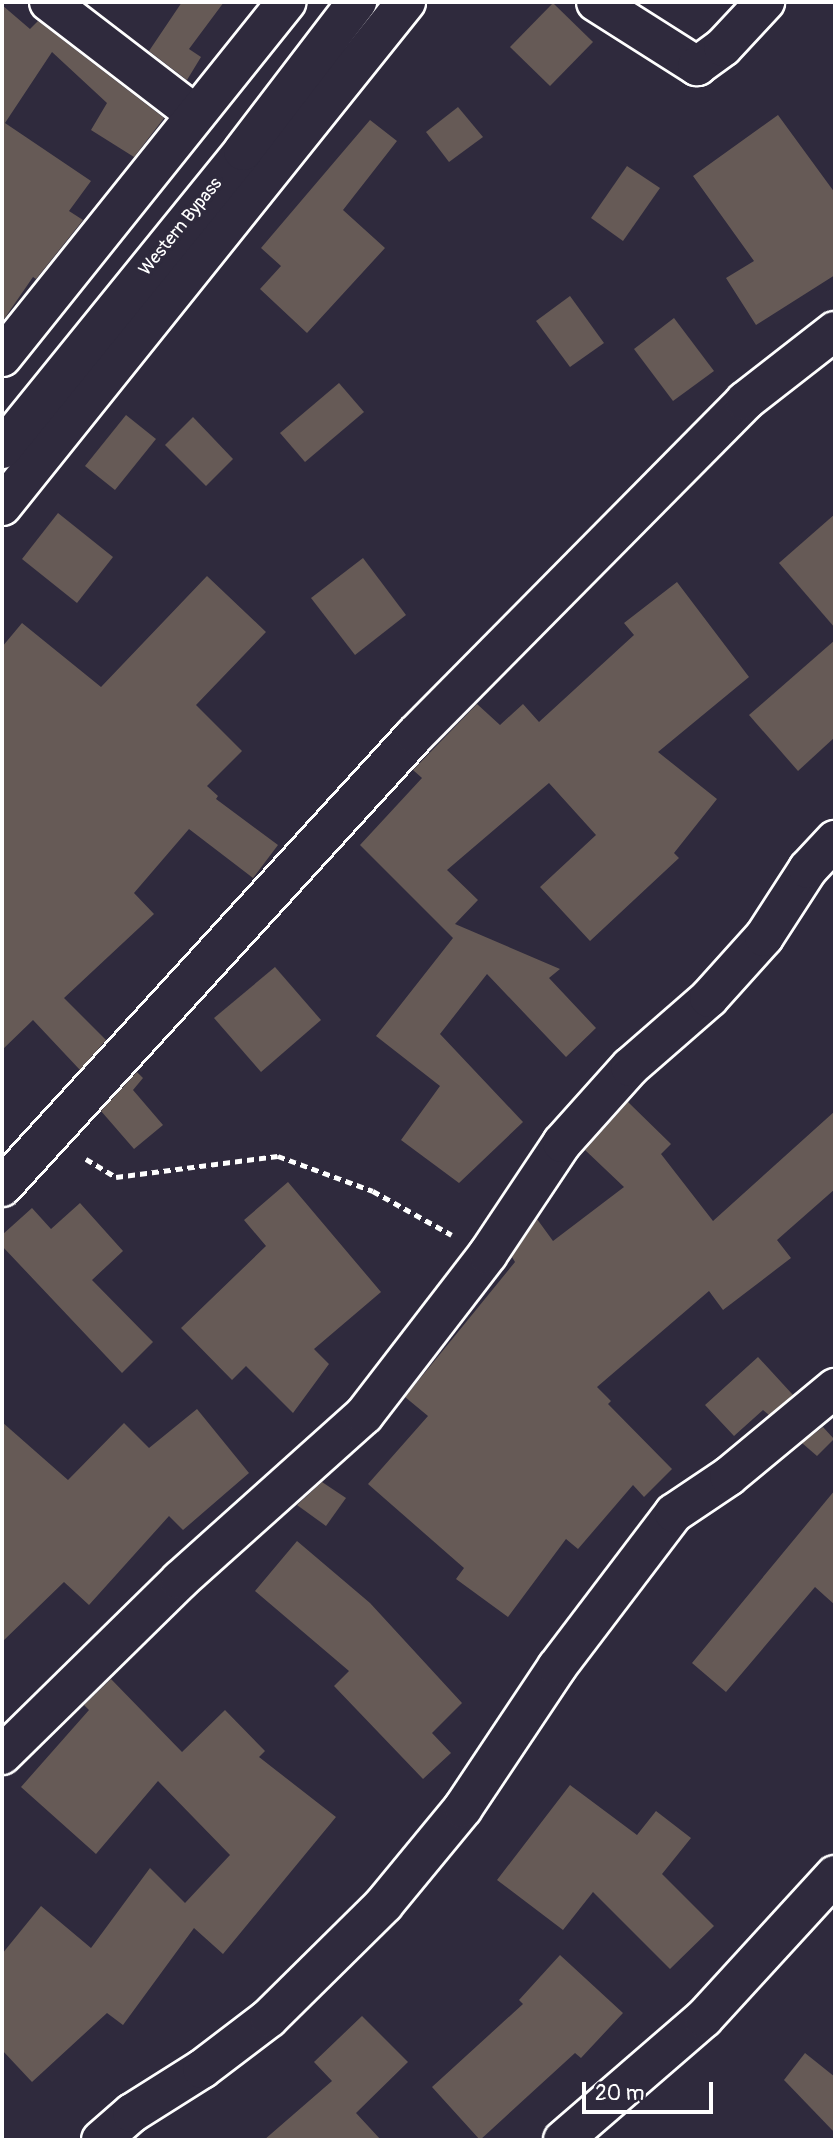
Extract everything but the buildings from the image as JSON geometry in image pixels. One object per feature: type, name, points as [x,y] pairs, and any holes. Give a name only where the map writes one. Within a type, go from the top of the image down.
[{"type":"street","points":[[49,2],[195,114]]},
{"type":"street","points":[[2,357],[286,2]]},
{"type":"street","name":"Western Bypass","points":[[2,449],[243,151],[357,2]]},
{"type":"street","points":[[2,506],[406,2]]},
{"type":"street","points":[[596,2],[697,66],[723,47],[765,2]]},
{"type":"street","points":[[2,1187],[415,735],[745,401],[835,331]]},
{"type":"street","points":[[2,1755],[180,1580],[364,1415],[488,1254],[562,1143],[630,1067],[709,998],[764,937],[808,869],[835,840]]},
{"type":"street","points":[[101,2140],[132,2113],[202,2069],[269,2018],[384,1904],[463,1808],[557,1667],[674,1514],[729,1476],[835,1388]]},
{"type":"street","points":[[563,2140],[704,2018],[835,1875]]},
{"type":"path","points":[[49,1137],[116,1177],[278,1156],[373,1191],[488,1254]]}]
